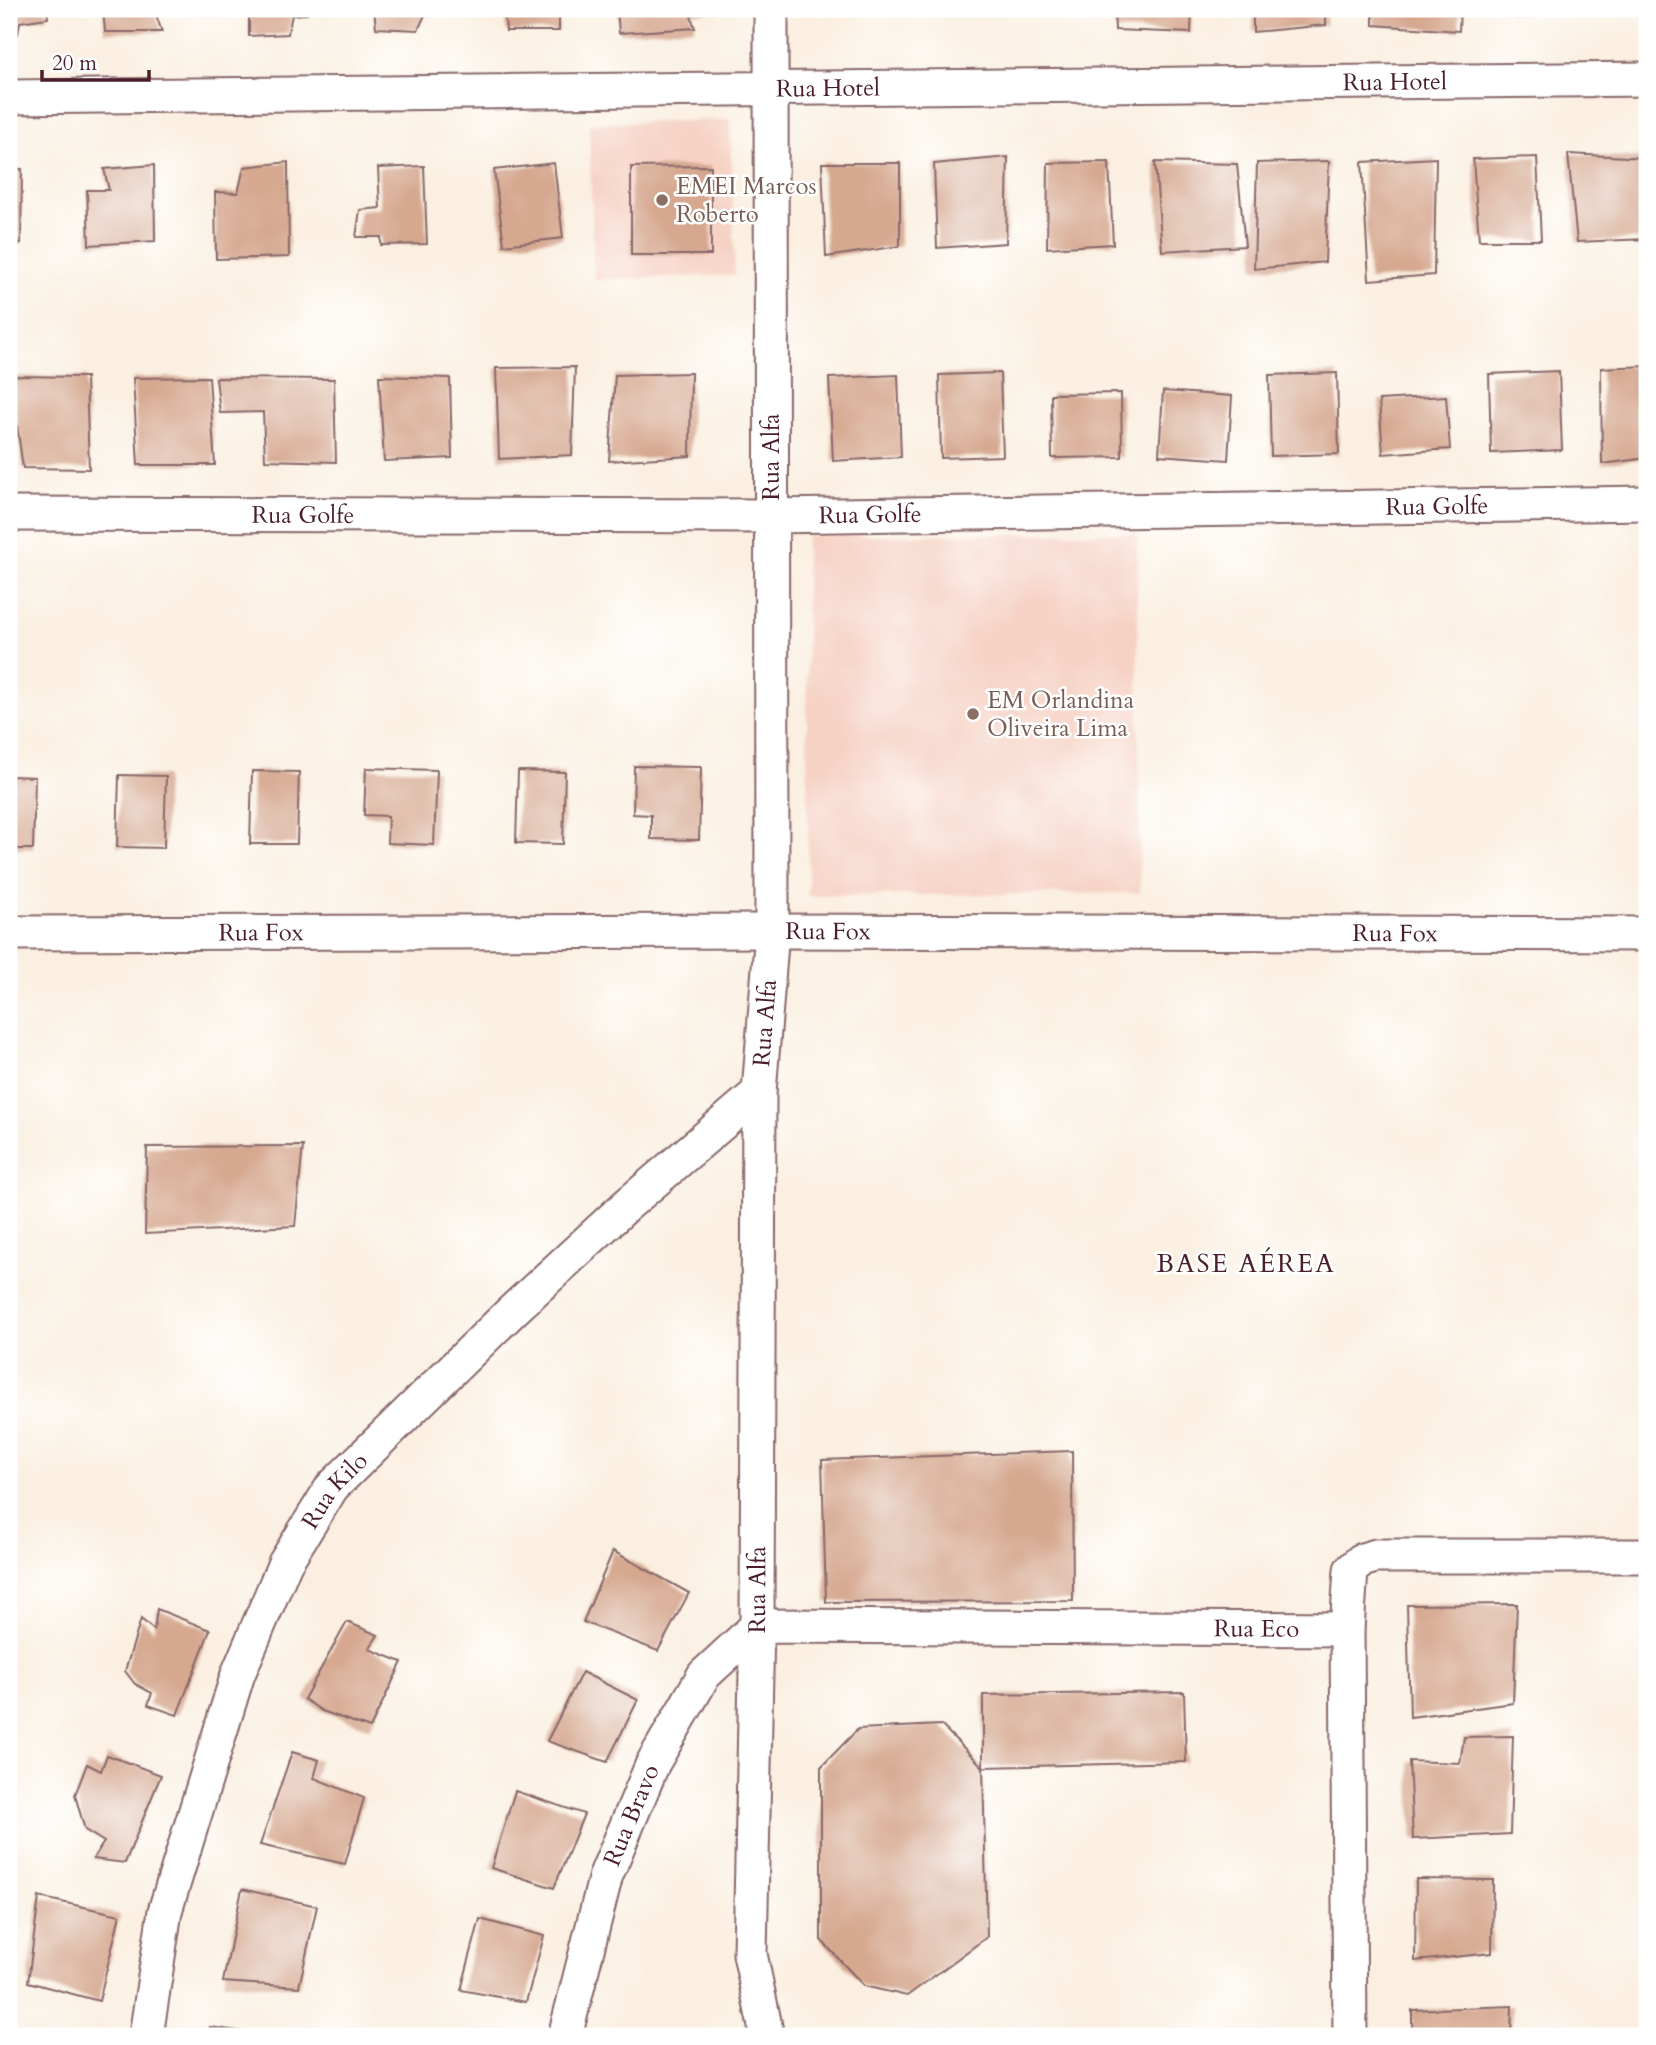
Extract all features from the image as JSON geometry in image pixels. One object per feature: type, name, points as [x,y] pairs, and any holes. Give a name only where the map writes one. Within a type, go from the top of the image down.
[{"type":"street","name":"Rua Alfa","points":[[767,2036],[750,1954],[757,1626],[760,1092],[772,931],[771,9]]},
{"type":"street","name":"Rua Hotel","points":[[9,97],[769,91],[1647,79]]},
{"type":"street","name":"Rua Golfe","points":[[9,514],[771,516],[1647,503]]},
{"type":"street","name":"Rua Fox","points":[[9,933],[772,931],[1647,934]]},
{"type":"street","name":"Rua Kilo","points":[[146,2036],[165,1911],[238,1674],[285,1563],[332,1487],[511,1312],[628,1204],[760,1092]]},
{"type":"street","points":[[1350,2036],[1347,1629],[1351,1570],[1362,1560],[1376,1556],[1647,1556]]},
{"type":"street","name":"Rua Eco","points":[[757,1626],[1347,1629]]},
{"type":"street","name":"Rua Bravo","points":[[565,2036],[606,1875],[653,1763],[704,1675],[757,1626]]},
{"type":"shaded area","name":"EMEI Marcos Roberto","points":[[730,119],[735,275],[594,280],[589,124]]},
{"type":"shaded area","name":"EM Orlandina Oliveira Lima","points":[[1137,533],[1140,893],[808,896],[806,536]]},
{"type":"building","points":[[9,9],[47,9],[48,18],[20,22],[18,34],[9,34]]},
{"type":"building","points":[[103,9],[154,9],[162,32],[105,32]]},
{"type":"building","points":[[249,9],[307,9],[307,14],[292,15],[288,34],[249,36]]},
{"type":"building","points":[[374,9],[443,9],[443,13],[425,15],[418,30],[376,28]]},
{"type":"building","points":[[504,9],[588,9],[588,14],[559,11],[559,31],[506,31]]},
{"type":"building","points":[[617,9],[725,11],[690,13],[695,28],[619,33]]},
{"type":"building","points":[[1114,9],[1192,9],[1191,33],[1115,30]]},
{"type":"building","points":[[1253,9],[1326,9],[1326,25],[1253,32]]},
{"type":"building","points":[[1373,9],[1460,9],[1459,31],[1373,25]]},
{"type":"building","points":[[1509,9],[1576,9],[1576,11],[1509,13]]},
{"type":"building","points":[[1568,154],[1647,158],[1647,239],[1577,242]]},
{"type":"building","points":[[1008,157],[1006,243],[937,248],[934,164]]},
{"type":"building","points":[[1537,157],[1541,240],[1479,240],[1473,159]]},
{"type":"building","points":[[1436,158],[1434,275],[1369,280],[1362,162]]},
{"type":"building","points":[[1329,161],[1325,262],[1254,269],[1257,163]]},
{"type":"building","points":[[288,162],[289,257],[216,259],[215,192],[238,193],[244,167]]},
{"type":"building","points":[[1109,162],[1113,244],[1047,248],[1048,163]]},
{"type":"building","points":[[1155,162],[1237,164],[1245,246],[1162,251]]},
{"type":"building","points":[[554,163],[563,238],[504,245],[494,170]]},
{"type":"building","points":[[822,163],[900,163],[900,246],[826,257]]},
{"type":"building","points":[[154,165],[155,241],[89,245],[87,190],[109,190],[104,169]]},
{"type":"building","points":[[424,166],[427,244],[381,245],[381,237],[356,237],[360,210],[380,208],[378,168]]},
{"type":"building","points":[[711,166],[711,255],[631,255],[631,167]]},
{"type":"building","points":[[9,169],[22,169],[21,244],[9,244]]},
{"type":"building","points":[[1647,366],[1647,458],[1602,464],[1601,368]]},
{"type":"building","points":[[575,367],[572,455],[499,459],[496,368]]},
{"type":"building","points":[[1559,371],[1562,450],[1491,453],[1489,374]]},
{"type":"building","points":[[691,373],[690,456],[609,461],[615,375]]},
{"type":"building","points":[[1000,373],[1003,456],[941,458],[939,375]]},
{"type":"building","points":[[1337,373],[1339,454],[1271,456],[1269,375]]},
{"type":"building","points":[[898,375],[901,457],[833,461],[829,378]]},
{"type":"building","points":[[10,376],[86,377],[89,469],[23,468]]},
{"type":"building","points":[[379,376],[450,378],[452,458],[384,461]]},
{"type":"building","points":[[209,377],[215,465],[138,465],[133,378]]},
{"type":"building","points":[[216,378],[334,379],[336,462],[265,460],[263,412],[220,413]]},
{"type":"building","points":[[1163,391],[1232,396],[1228,460],[1159,455]]},
{"type":"building","points":[[1121,393],[1122,457],[1052,458],[1051,394]]},
{"type":"building","points":[[1446,396],[1450,449],[1383,454],[1379,400]]},
{"type":"building","points":[[634,766],[701,767],[699,840],[651,839],[651,815],[633,814]]},
{"type":"building","points":[[366,768],[437,770],[434,845],[387,843],[388,816],[364,815]]},
{"type":"building","points":[[252,771],[299,772],[297,844],[250,844]]},
{"type":"building","points":[[518,771],[565,772],[563,844],[516,843]]},
{"type":"building","points":[[119,775],[166,776],[164,848],[117,847]]},
{"type":"building","points":[[9,776],[35,777],[33,849],[9,849]]},
{"type":"building","points":[[303,1146],[295,1226],[145,1234],[147,1147]]},
{"type":"building","points":[[1072,1451],[1073,1601],[826,1602],[822,1460]]},
{"type":"building","points":[[613,1551],[689,1593],[658,1651],[583,1622]]},
{"type":"building","points":[[1517,1604],[1513,1703],[1410,1717],[1407,1605]]},
{"type":"building","points":[[157,1609],[210,1630],[177,1715],[148,1705],[152,1693],[135,1684],[125,1671],[141,1619],[154,1630]]},
{"type":"building","points":[[347,1622],[378,1635],[369,1649],[402,1662],[370,1728],[322,1711],[304,1699]]},
{"type":"building","points":[[582,1672],[638,1700],[607,1762],[547,1741]]},
{"type":"building","points":[[1184,1692],[1186,1762],[983,1767],[983,1695]]},
{"type":"building","points":[[941,1725],[983,1767],[987,1937],[907,1996],[864,1986],[821,1940],[821,1767],[858,1729]]},
{"type":"building","points":[[1513,1736],[1510,1834],[1413,1839],[1409,1761],[1460,1763],[1464,1737]]},
{"type":"building","points":[[292,1752],[319,1760],[314,1778],[364,1798],[345,1864],[260,1845]]},
{"type":"building","points":[[107,1755],[161,1775],[125,1863],[93,1859],[104,1842],[85,1830],[75,1795],[87,1764],[101,1771]]},
{"type":"building","points":[[515,1791],[584,1814],[554,1888],[491,1868]]},
{"type":"building","points":[[1416,1879],[1493,1880],[1492,1953],[1415,1961]]},
{"type":"building","points":[[242,1889],[317,1906],[299,1987],[223,1982]]},
{"type":"building","points":[[39,1897],[120,1915],[99,2001],[28,1982]]},
{"type":"building","points":[[480,1919],[544,1936],[526,2002],[461,1990]]},
{"type":"building","points":[[1512,2006],[1511,2036],[1412,2036],[1412,2010]]},
{"type":"building","points":[[210,2027],[252,2033],[250,2036],[209,2036]]},
{"type":"place","name":"EMEI Marcos Roberto","points":[[662,200]]},
{"type":"place","name":"EM Orlandina Oliveira Lima","points":[[973,714]]},
{"type":"district","name":"BASE AÉREA","points":[[1246,1263]]}]
